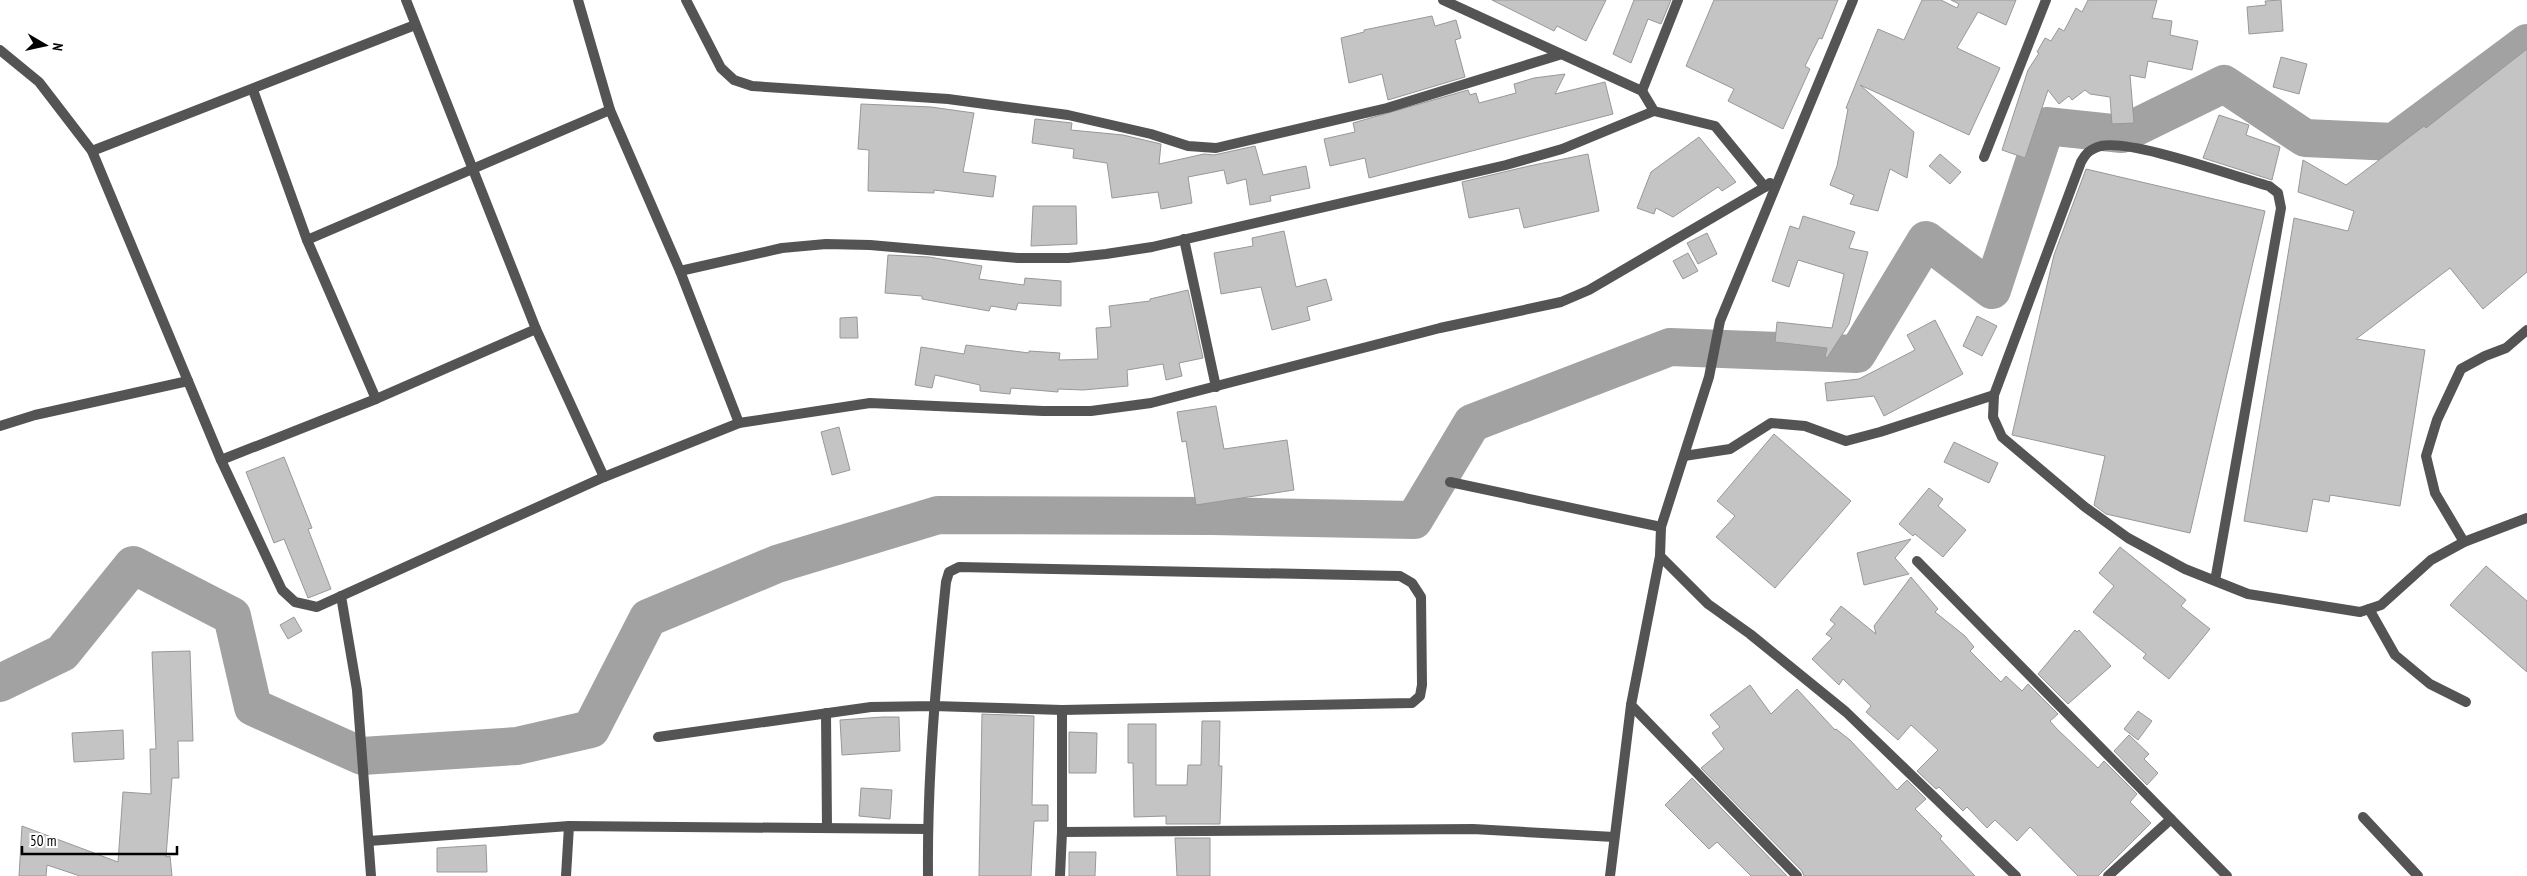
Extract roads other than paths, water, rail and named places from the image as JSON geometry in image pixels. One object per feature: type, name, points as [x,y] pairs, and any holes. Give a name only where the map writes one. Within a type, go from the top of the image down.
[{"type":"street","points":[[406,0],[474,168],[536,329],[604,477]]},
{"type":"street","points":[[578,0],[610,110],[680,271],[739,423]]},
{"type":"street","points":[[686,0],[721,68],[734,80],[752,86],[948,99],[1068,115],[1151,134],[1188,146],[1216,148],[1387,108],[1559,55]]},
{"type":"street","points":[[1443,0],[1559,55],[1642,91],[1654,110]]},
{"type":"street","points":[[1642,91],[1678,0]]},
{"type":"street","points":[[1610,876],[1631,705],[1660,556],[1660,528],[1709,377],[1720,322],[1853,0]]},
{"type":"street","points":[[1984,157],[2046,0]]},
{"type":"street","points":[[92,151],[253,90],[415,24]]},
{"type":"street","points":[[0,50],[39,82],[92,151],[222,460],[282,590],[295,602],[317,607],[604,477],[739,423],[870,403],[1043,411],[1092,411],[1151,403],[1440,328],[1561,302],[1589,290],[1779,177]]},
{"type":"street","points":[[253,90],[307,240],[376,399]]},
{"type":"street","points":[[307,240],[610,110]]},
{"type":"street","points":[[680,271],[782,248],[826,244],[870,245],[1018,258],[1068,258],[1106,254],[1184,239],[1506,165],[1562,149],[1654,110],[1716,126],[1765,186]]},
{"type":"street","points":[[2215,581],[2281,208],[2278,193],[2269,186],[2127,145],[2102,146],[2087,152],[2081,162],[1994,395],[1993,417],[2002,437],[2085,507],[2128,538],[2185,569],[2215,581],[2248,594],[2360,612],[2381,605],[2431,560],[2464,542],[2527,518]]},
{"type":"street","points":[[1184,239],[1216,387]]},
{"type":"street","points":[[222,460],[376,399],[536,329]]},
{"type":"street","points":[[2464,542],[2435,493],[2426,456],[2437,420],[2461,369],[2485,356],[2506,348],[2527,330]]},
{"type":"street","points":[[0,426],[35,415],[188,381]]},
{"type":"street","points":[[1684,456],[1730,449],[1771,423],[1805,426],[1846,441],[1994,395]]},
{"type":"street","points":[[1450,482],[1660,528]]},
{"type":"street","points":[[1660,556],[1708,604],[1750,634],[1846,712],[2016,876]]},
{"type":"street","points":[[1918,561],[2227,876]]},
{"type":"street","points":[[658,737],[871,707],[934,706],[1062,710],[1412,702],[1420,696],[1422,685],[1421,598],[1412,584],[1400,576],[959,567],[949,572],[946,582],[934,706],[928,829],[928,876]]},
{"type":"street","points":[[341,596],[357,690],[371,876]]},
{"type":"street","points":[[2369,609],[2395,655],[2430,684],[2466,702]]},
{"type":"street","points":[[1631,705],[1797,876]]},
{"type":"street","points":[[1060,876],[1062,710]]},
{"type":"street","points":[[826,713],[828,828]]},
{"type":"street","points":[[2363,817],[2418,876]]},
{"type":"street","points":[[2108,876],[2171,819]]},
{"type":"street","points":[[369,841],[569,826],[928,829]]},
{"type":"street","points":[[566,876],[569,826]]},
{"type":"street","points":[[1062,832],[1473,829],[1614,837]]},
{"type":"waterway","points":[[0,683],[62,653],[133,565],[232,616],[253,707],[362,756],[517,746],[591,729],[648,618],[777,564],[938,515],[1212,516],[1414,520],[1472,423],[1670,347],[1857,354],[1926,240],[1992,290],[2046,126],[2122,134],[2224,84],[2305,138],[2394,142],[2527,43]]}]
